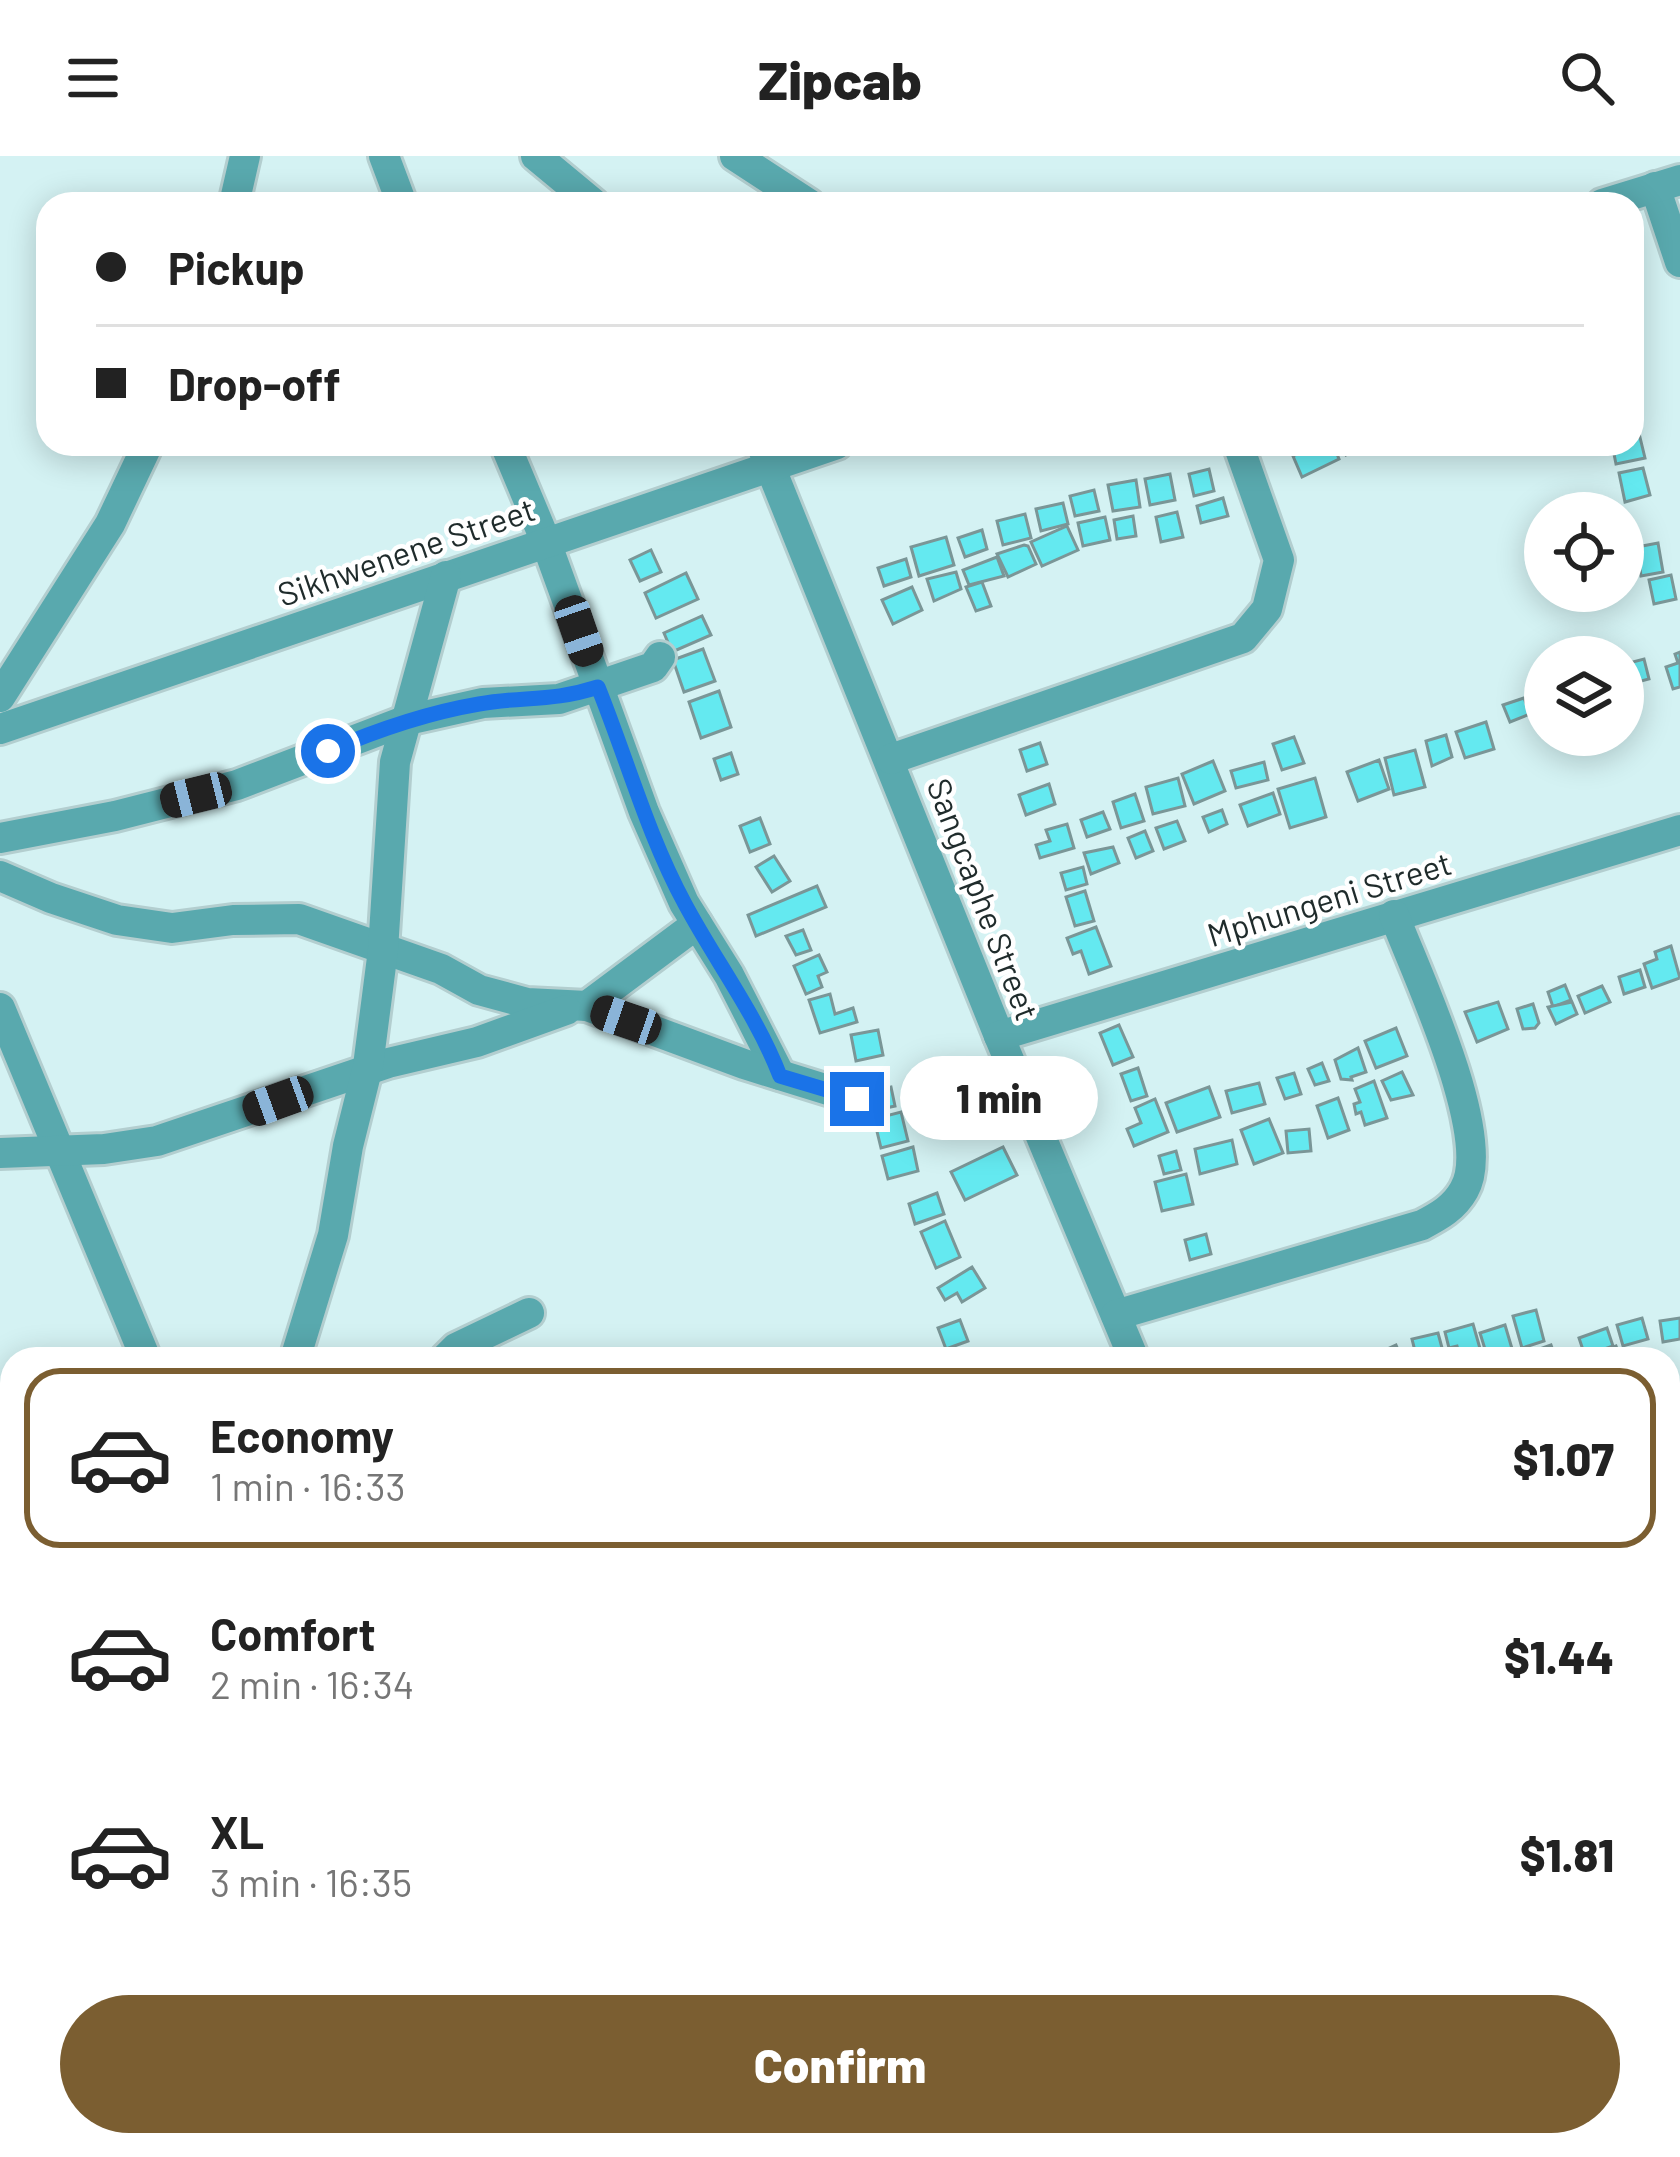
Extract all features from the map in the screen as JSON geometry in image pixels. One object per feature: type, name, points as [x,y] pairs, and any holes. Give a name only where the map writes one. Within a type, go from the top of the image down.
[{"type":"street","points":[[236,192],[244,156]]},
{"type":"street","points":[[384,156],[398,192]]},
{"type":"street","points":[[536,156],[580,192]]},
{"type":"street","points":[[746,159],[755,192]]},
{"type":"street","points":[[746,159],[792,192]]},
{"type":"street","points":[[1668,183],[1680,262]]},
{"type":"street","points":[[0,697],[110,524],[142,456]]},
{"type":"street","points":[[510,456],[644,812],[697,924],[767,1043],[780,1076]]},
{"type":"street","name":"Sikhwenene Street","points":[[0,729],[546,542],[760,456]]},
{"type":"street","name":"Sangcaphe Street","points":[[766,456],[998,1036],[1129,1347]]},
{"type":"street","points":[[891,760],[1243,638],[1267,609],[1279,560],[1242,456]]},
{"type":"street","points":[[299,1347],[333,1235],[367,1070],[383,950],[395,762],[446,575]]},
{"type":"street","points":[[0,838],[115,816],[237,785],[407,720],[483,703],[560,699],[653,667],[660,657]]},
{"type":"street","name":"Mphungeni Street","points":[[998,1036],[1680,830]]},
{"type":"street","points":[[0,876],[117,920],[172,928],[233,920],[299,919],[441,969],[479,990],[527,1003],[582,1006],[857,1099]]},
{"type":"street","points":[[1116,1316],[1422,1225],[1446,1212],[1466,1188],[1474,1156],[1469,1116],[1394,915]]},
{"type":"street","points":[[0,1153],[157,1141],[367,1070],[477,1042],[582,1006],[697,924]]},
{"type":"street","points":[[0,1008],[141,1347]]},
{"type":"street","points":[[458,1347],[529,1312]]},
{"type":"building","points":[[1644,454],[1645,458],[1616,464],[1614,456]]},
{"type":"building","points":[[1293,456],[1338,456],[1339,459],[1302,477]]},
{"type":"building","points":[[1643,468],[1650,495],[1623,492],[1619,473]]},
{"type":"building","points":[[1209,469],[1214,491],[1194,496],[1189,474]]},
{"type":"building","points":[[1170,474],[1175,500],[1150,505],[1145,479]]},
{"type":"building","points":[[1136,480],[1140,507],[1113,511],[1108,485]]},
{"type":"building","points":[[1094,490],[1099,511],[1075,516],[1070,496]]},
{"type":"building","points":[[1223,498],[1228,516],[1201,523],[1197,506]]},
{"type":"building","points":[[1063,503],[1068,524],[1041,531],[1036,509]]},
{"type":"building","points":[[1177,512],[1183,537],[1161,542],[1156,517]]},
{"type":"building","points":[[1025,514],[1031,538],[1003,545],[997,521]]},
{"type":"building","points":[[1133,516],[1136,536],[1117,539],[1114,520]]},
{"type":"building","points":[[1105,517],[1110,540],[1083,546],[1078,523]]},
{"type":"building","points":[[1067,526],[1078,550],[1042,566],[1031,542]]},
{"type":"building","points":[[982,530],[987,549],[965,557],[958,538]]},
{"type":"building","points":[[946,537],[954,565],[919,576],[911,547]]},
{"type":"building","points":[[1658,543],[1663,572],[1644,575],[1644,546]]},
{"type":"building","points":[[1024,545],[1036,564],[1008,577],[997,554]]},
{"type":"building","points":[[651,550],[661,572],[640,581],[630,560]]},
{"type":"building","points":[[997,557],[1004,576],[969,585],[963,570]]},
{"type":"building","points":[[906,559],[911,577],[884,586],[878,568]]},
{"type":"building","points":[[956,572],[961,589],[934,601],[927,579]]},
{"type":"building","points":[[686,573],[698,599],[656,618],[645,593]]},
{"type":"building","points":[[1671,575],[1676,599],[1654,604],[1649,580]]},
{"type":"building","points":[[982,582],[991,606],[976,611],[966,587]]},
{"type":"building","points":[[912,587],[922,610],[893,624],[882,600]]},
{"type":"building","points":[[702,616],[711,635],[672,652],[664,633]]},
{"type":"building","points":[[703,649],[715,681],[684,692],[673,660]]},
{"type":"building","points":[[1680,652],[1680,687],[1673,689],[1666,667],[1678,663],[1675,654]]},
{"type":"building","points":[[719,691],[731,727],[701,738],[689,702]]},
{"type":"building","points":[[1524,698],[1524,716],[1510,722],[1503,705]]},
{"type":"building","points":[[1486,722],[1494,749],[1465,758],[1456,732]]},
{"type":"building","points":[[1446,735],[1452,757],[1432,766],[1426,741]]},
{"type":"building","points":[[1294,737],[1304,763],[1282,770],[1273,744]]},
{"type":"building","points":[[1040,743],[1047,764],[1027,771],[1020,750]]},
{"type":"building","points":[[1415,750],[1425,787],[1394,795],[1385,758]]},
{"type":"building","points":[[731,753],[738,774],[721,780],[714,759]]},
{"type":"building","points":[[1379,760],[1389,789],[1358,801],[1347,772]]},
{"type":"building","points":[[1213,761],[1225,791],[1194,804],[1182,774]]},
{"type":"building","points":[[1264,762],[1268,780],[1236,788],[1231,771]]},
{"type":"building","points":[[1178,778],[1185,806],[1153,814],[1146,787]]},
{"type":"building","points":[[1315,778],[1326,817],[1290,828],[1278,789]]},
{"type":"building","points":[[1049,784],[1055,804],[1026,815],[1019,795]]},
{"type":"building","points":[[1273,793],[1280,814],[1248,826],[1240,805]]},
{"type":"building","points":[[1135,794],[1144,821],[1121,828],[1113,802]]},
{"type":"building","points":[[1222,810],[1227,824],[1209,832],[1203,817]]},
{"type":"building","points":[[1103,812],[1110,829],[1087,837],[1081,820]]},
{"type":"building","points":[[760,818],[770,844],[750,852],[740,826]]},
{"type":"building","points":[[1177,821],[1185,841],[1164,849],[1156,828]]},
{"type":"building","points":[[1067,824],[1074,848],[1040,858],[1036,845],[1050,841],[1046,830]]},
{"type":"building","points":[[1145,831],[1153,851],[1136,858],[1128,838]]},
{"type":"building","points":[[1113,847],[1119,863],[1091,874],[1084,853]]},
{"type":"building","points":[[774,856],[790,881],[772,892],[756,867]]},
{"type":"building","points":[[1083,867],[1087,884],[1066,890],[1061,873]]},
{"type":"building","points":[[817,886],[826,907],[756,936],[748,915]]},
{"type":"building","points":[[1085,891],[1094,921],[1075,926],[1066,897]]},
{"type":"building","points":[[1096,927],[1111,966],[1089,974],[1081,951],[1073,954],[1067,938]]},
{"type":"building","points":[[803,930],[811,950],[796,955],[786,936]]},
{"type":"building","points":[[1671,946],[1680,978],[1652,988],[1644,964],[1657,959],[1655,952]]},
{"type":"building","points":[[819,955],[827,972],[818,976],[822,987],[806,994],[794,966]]},
{"type":"building","points":[[1640,970],[1645,987],[1624,994],[1619,977]]},
{"type":"building","points":[[1565,985],[1571,1000],[1553,1007],[1548,992]]},
{"type":"building","points":[[1602,986],[1610,1002],[1585,1013],[1578,996]]},
{"type":"building","points":[[830,994],[835,1014],[853,1008],[857,1022],[820,1033],[809,1000]]},
{"type":"building","points":[[1498,1002],[1508,1029],[1477,1042],[1465,1012]]},
{"type":"building","points":[[1572,1002],[1577,1014],[1556,1024],[1548,1007]]},
{"type":"building","points":[[1533,1004],[1539,1023],[1523,1029],[1517,1009]]},
{"type":"building","points":[[1119,1025],[1133,1057],[1113,1065],[1100,1033]]},
{"type":"building","points":[[1396,1028],[1407,1056],[1376,1068],[1365,1041]]},
{"type":"building","points":[[878,1030],[883,1055],[856,1061],[851,1035]]},
{"type":"building","points":[[1358,1048],[1366,1072],[1352,1080],[1341,1079],[1335,1060]]},
{"type":"building","points":[[1322,1063],[1329,1081],[1315,1085],[1308,1069]]},
{"type":"building","points":[[1138,1068],[1147,1096],[1131,1101],[1121,1074]]},
{"type":"building","points":[[1402,1072],[1413,1095],[1391,1100],[1382,1081]]},
{"type":"building","points":[[1294,1073],[1301,1094],[1285,1099],[1277,1078]]},
{"type":"building","points":[[1374,1081],[1387,1118],[1365,1125],[1361,1112],[1356,1114],[1354,1104],[1360,1102],[1355,1089]]},
{"type":"building","points":[[1259,1083],[1265,1104],[1232,1113],[1226,1091]]},
{"type":"building","points":[[891,1087],[895,1106],[872,1111],[868,1092]]},
{"type":"building","points":[[1209,1087],[1220,1117],[1177,1132],[1166,1103]]},
{"type":"building","points":[[1338,1098],[1349,1130],[1328,1138],[1317,1106]]},
{"type":"building","points":[[1155,1099],[1168,1132],[1134,1146],[1127,1129],[1141,1123],[1135,1108]]},
{"type":"building","points":[[901,1112],[908,1141],[881,1148],[874,1119]]},
{"type":"building","points":[[1269,1119],[1283,1153],[1254,1164],[1241,1130]]},
{"type":"building","points":[[1309,1129],[1311,1151],[1288,1153],[1286,1131]]},
{"type":"building","points":[[1232,1140],[1237,1164],[1200,1174],[1195,1149]]},
{"type":"building","points":[[913,1147],[918,1171],[888,1179],[882,1156]]},
{"type":"building","points":[[1003,1147],[1017,1175],[965,1200],[951,1172]]},
{"type":"building","points":[[1176,1151],[1181,1170],[1164,1174],[1159,1156]]},
{"type":"building","points":[[1186,1174],[1193,1204],[1162,1211],[1155,1182]]},
{"type":"building","points":[[937,1193],[944,1214],[915,1224],[909,1204]]},
{"type":"building","points":[[945,1221],[960,1257],[936,1268],[921,1232]]},
{"type":"building","points":[[1206,1234],[1211,1254],[1190,1260],[1185,1240]]},
{"type":"building","points":[[972,1267],[985,1288],[962,1302],[957,1293],[945,1300],[938,1288]]},
{"type":"building","points":[[1536,1310],[1544,1341],[1522,1347],[1513,1316]]},
{"type":"building","points":[[1642,1318],[1648,1339],[1623,1346],[1617,1325]]},
{"type":"building","points":[[1680,1318],[1680,1339],[1663,1342],[1660,1321]]},
{"type":"building","points":[[960,1320],[968,1341],[945,1347],[938,1328]]},
{"type":"building","points":[[1473,1324],[1480,1347],[1449,1347],[1445,1332]]},
{"type":"building","points":[[1505,1325],[1512,1347],[1484,1347],[1480,1333]]},
{"type":"building","points":[[1607,1328],[1613,1346],[1582,1347],[1579,1338]]},
{"type":"building","points":[[1438,1333],[1442,1347],[1414,1347],[1412,1339]]},
{"type":"route","points":[[328,751],[407,720],[483,703],[560,699],[598,687],[684,903],[767,1043],[780,1076],[857,1099]]}]
